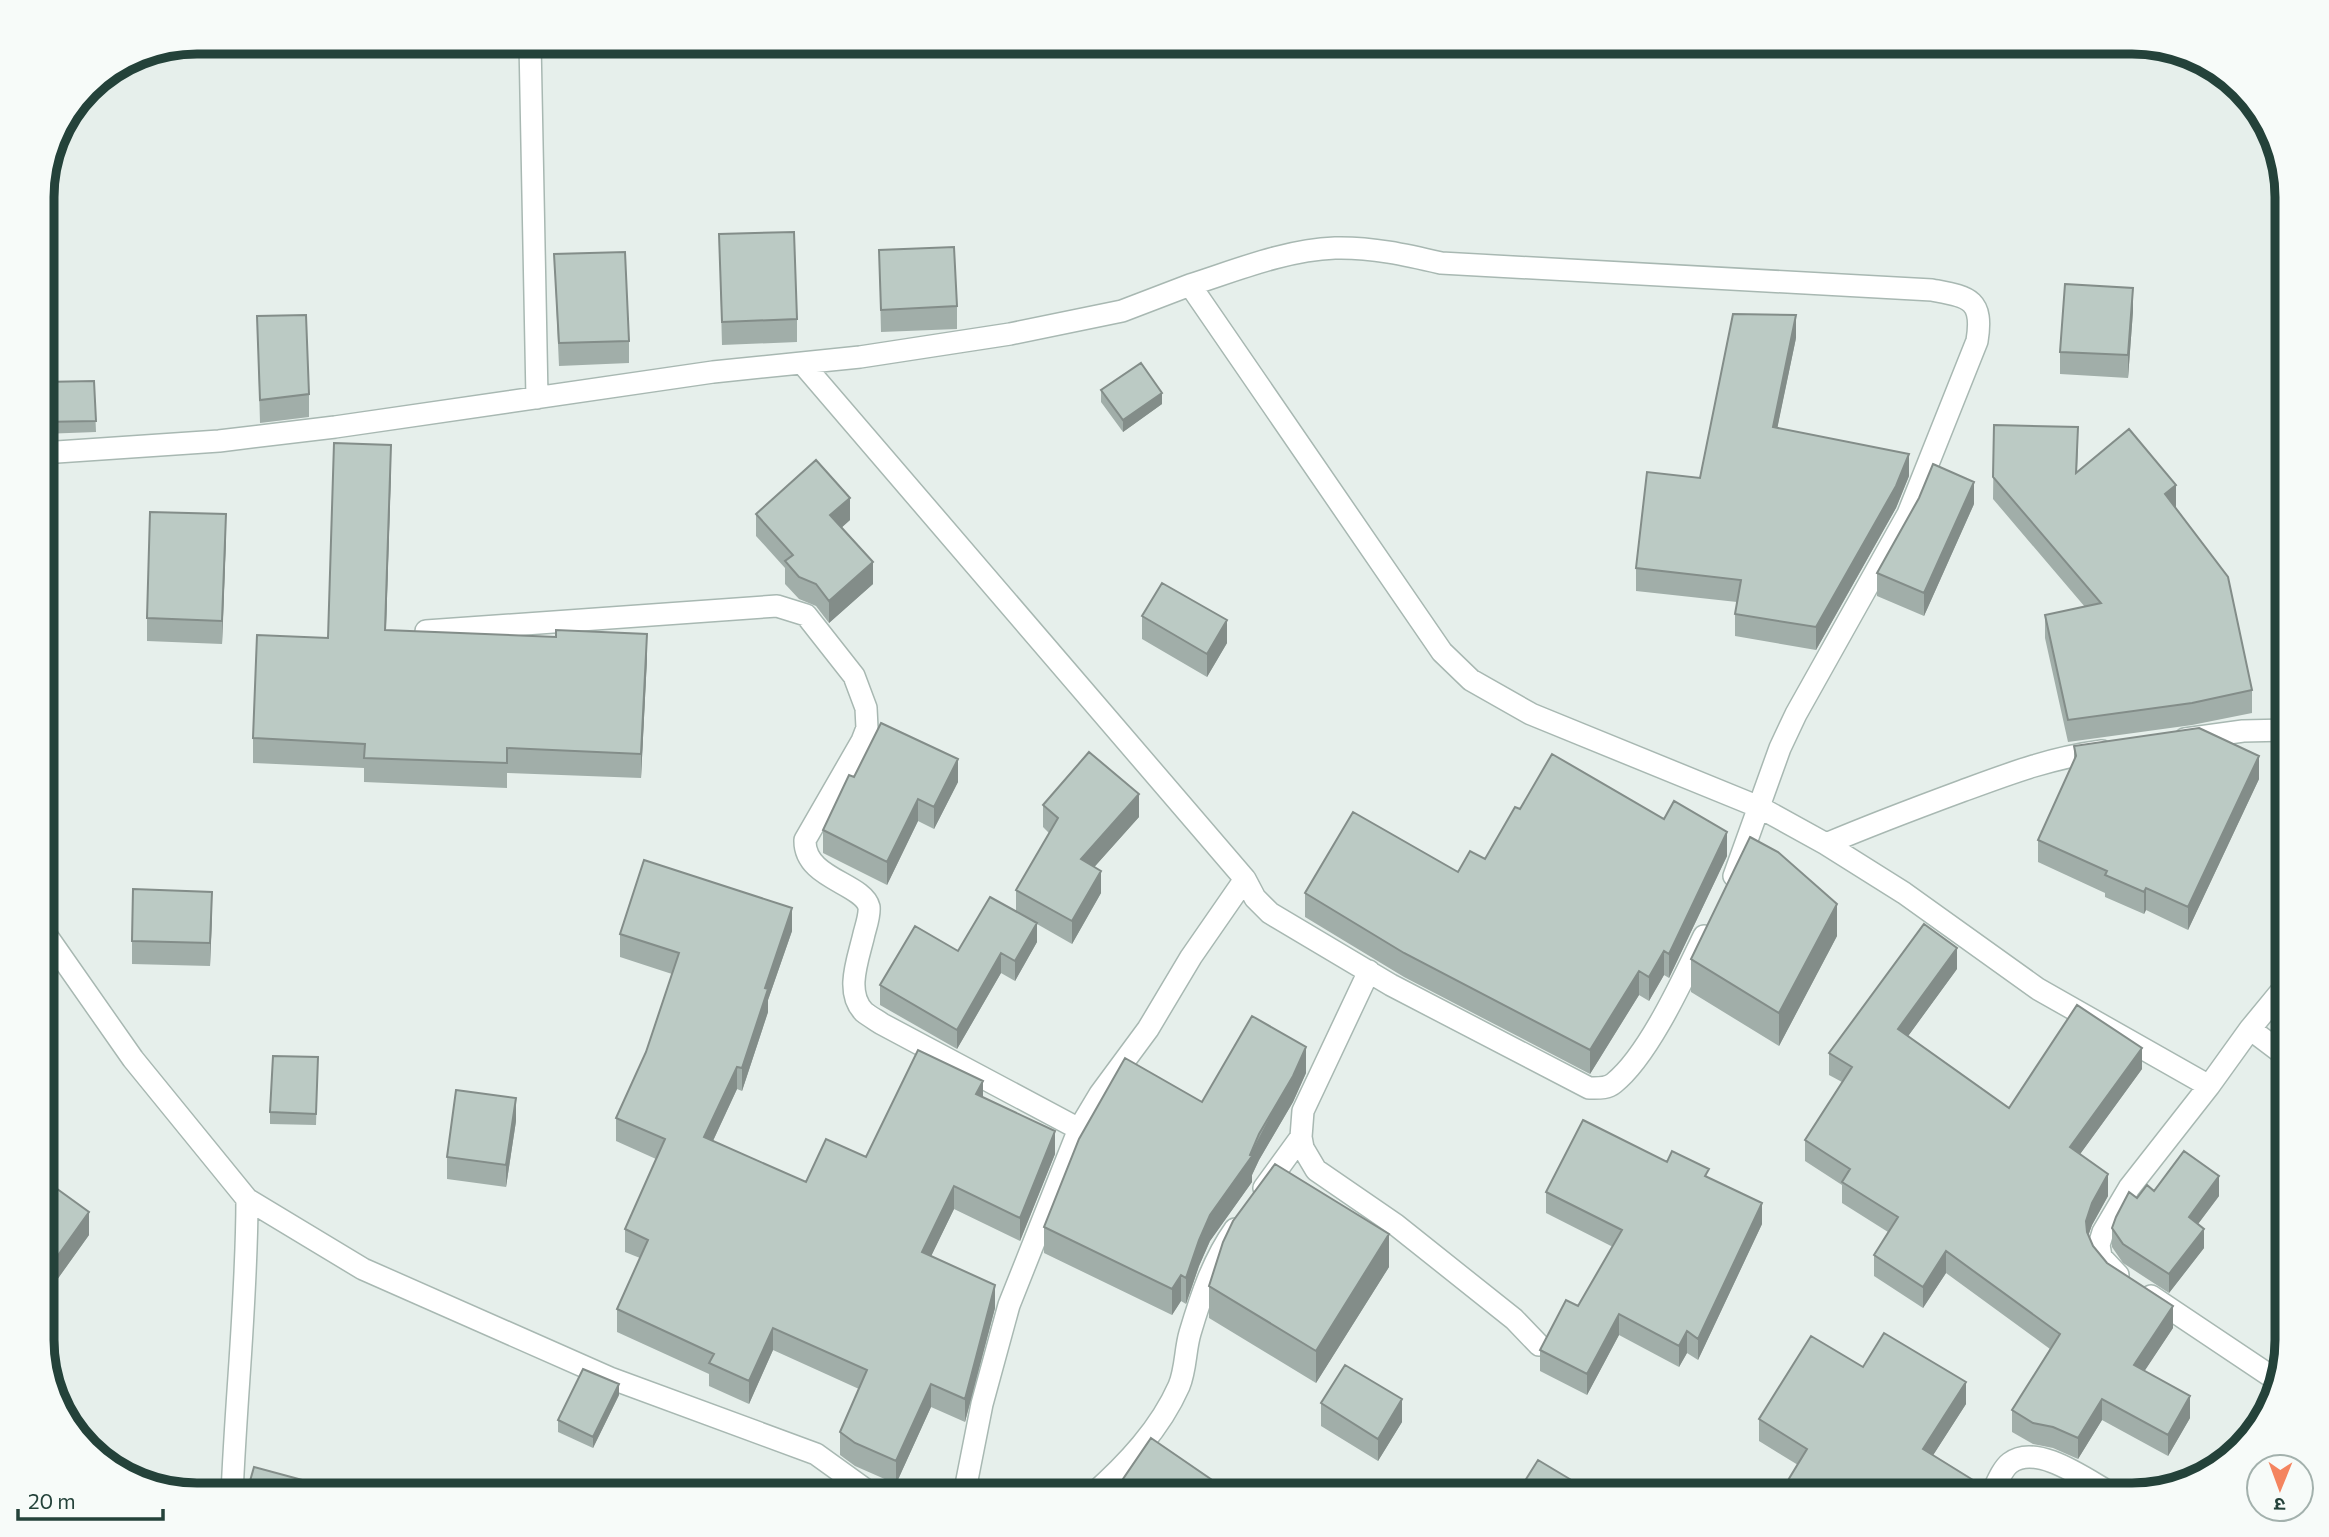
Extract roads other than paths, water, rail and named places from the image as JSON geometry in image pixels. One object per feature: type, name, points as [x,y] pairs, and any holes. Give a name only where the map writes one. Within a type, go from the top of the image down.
[{"type":"street","points":[[530,54],[537,398]]},
{"type":"street","points":[[55,452],[219,441],[713,372],[860,357],[1010,334],[1122,312],[1190,285],[1274,257],[1335,248],[1392,252],[1441,262],[1932,290],[1963,296],[1976,307],[1980,323],[1977,341],[1908,514],[1796,714],[1780,748],[1735,872],[1723,897]]},
{"type":"street","points":[[1190,285],[1426,630],[1442,652],[1471,680],[1531,714],[1759,807],[1826,844],[1904,893],[2038,989],[2209,1086]]},
{"type":"street","points":[[802,363],[1245,879],[1255,898],[1270,913],[1369,971],[1576,1081],[1598,1088],[1615,1082],[1642,1052],[1711,922]]},
{"type":"street","points":[[426,631],[777,606],[806,615],[854,676],[866,708],[867,728],[862,741],[804,840],[804,850],[809,859],[864,899],[869,907],[854,978],[856,1000],[864,1012],[882,1024],[1079,1129]]},
{"type":"street","points":[[2161,743],[2243,731],[2275,730]]},
{"type":"street","points":[[1826,844],[2033,765],[2065,756],[2119,748]]},
{"type":"street","points":[[966,1483],[982,1404],[1009,1305],[1079,1129],[1100,1094],[1148,1029],[1191,957],[1245,879]]},
{"type":"street","points":[[55,948],[133,1059],[247,1199],[363,1269],[610,1378],[816,1454],[856,1483]]},
{"type":"street","points":[[1369,971],[1303,1111],[1303,1148],[1316,1170],[1396,1225],[1514,1319],[1539,1345]]},
{"type":"street","points":[[2270,1376],[2114,1273],[2101,1257],[2099,1245],[2103,1232],[2129,1188],[2275,999]]},
{"type":"street","points":[[2250,1028],[2275,1048]]},
{"type":"street","points":[[1106,1483],[1119,1471],[1162,1419],[1180,1383],[1190,1334],[1211,1270],[1222,1247],[1301,1137]]},
{"type":"street","points":[[233,1483],[247,1261],[247,1199]]},
{"type":"street","points":[[1998,1483],[2008,1464],[2023,1456],[2048,1460],[2091,1483]]}]
